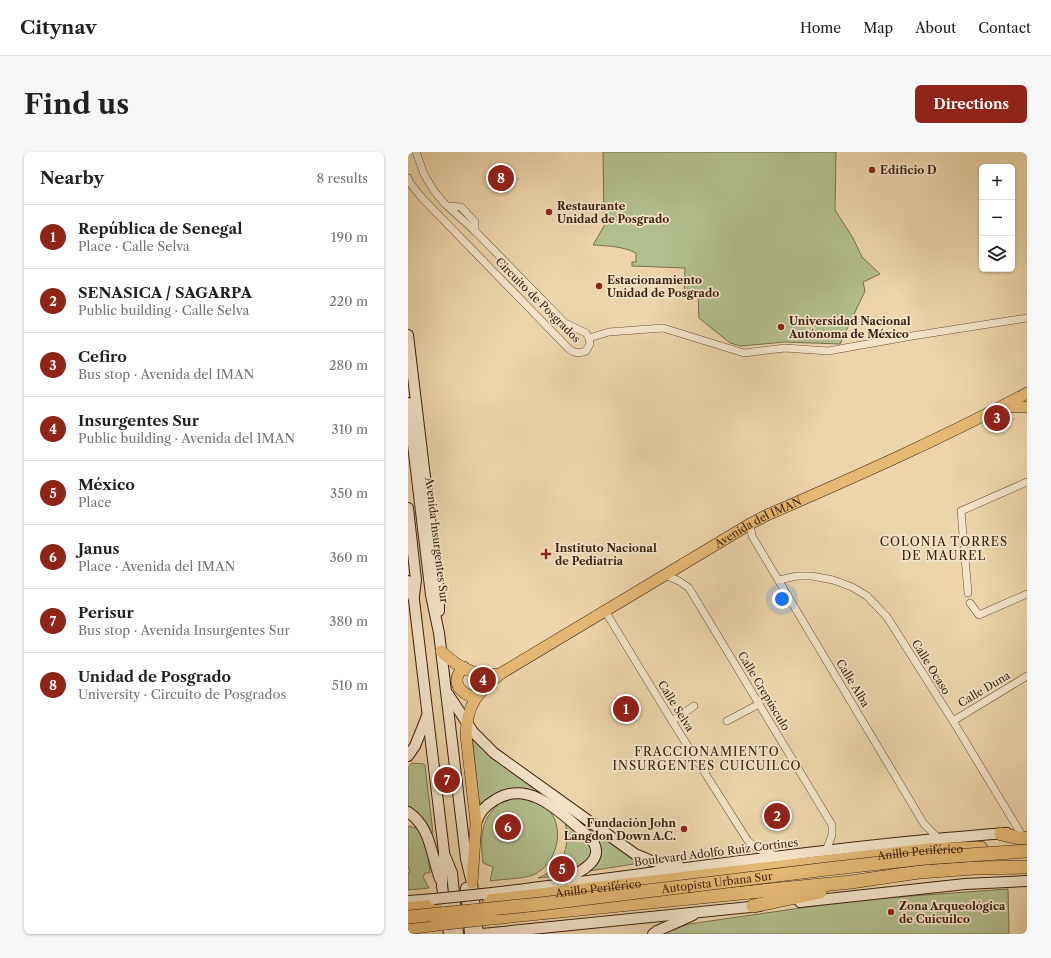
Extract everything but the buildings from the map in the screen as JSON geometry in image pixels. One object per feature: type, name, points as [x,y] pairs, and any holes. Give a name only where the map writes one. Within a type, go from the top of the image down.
[{"type":"highway","points":[[1001,834],[1020,838],[1025,834]]},
{"type":"highway","name":"Anillo Periférico","points":[[408,909],[434,901],[486,897],[929,850],[1027,847]]},
{"type":"highway","name":"Autopista Urbana Sur","points":[[408,917],[540,904],[918,859],[1027,851]]},
{"type":"highway","name":"Autopista Urbana Sur","points":[[408,922],[540,909],[857,873],[983,861],[1027,860]]},
{"type":"highway","name":"Anillo Periférico","points":[[408,928],[491,918],[851,882],[919,872],[974,868],[1027,868]]},
{"type":"highway","points":[[753,906],[919,872]]},
{"type":"main road","name":"Avenida Insurgentes Sur","points":[[408,335],[438,594],[439,633],[466,859],[466,883],[470,934]]},
{"type":"main road","name":"Avenida del IMAN","points":[[472,883],[476,823],[466,735],[466,722],[468,711],[483,689],[500,674],[767,515],[898,456],[1000,408],[1027,393]]},
{"type":"main road","name":"Avenida Insurgentes Sur","points":[[408,403],[431,595],[439,633]]},
{"type":"main road","points":[[1000,408],[1015,406],[1027,407]]},
{"type":"main road","points":[[408,508],[416,580],[413,632],[428,714],[444,852],[442,886]]},
{"type":"main road","points":[[408,581],[414,600]]},
{"type":"main road","points":[[441,651],[452,661],[464,667],[483,674],[500,674]]},
{"type":"main road","points":[[464,667],[457,676],[460,688],[467,695],[477,697]]},
{"type":"main road","points":[[446,690],[466,722],[482,742],[494,753],[635,854],[652,861],[692,867]]},
{"type":"main road","points":[[408,756],[415,746],[428,714]]},
{"type":"main road","points":[[476,823],[480,814],[493,801],[509,794],[524,794],[543,800],[588,836],[593,841],[595,848],[594,858],[591,865],[574,876],[547,886]]},
{"type":"main road","points":[[408,812],[418,820],[429,840],[442,886],[449,934]]},
{"type":"main road","name":"Boulevard Adolfo Ruiz Cortines","points":[[486,897],[547,886],[692,867],[938,839],[1001,834]]},
{"type":"main road","points":[[444,852],[452,873],[458,934]]},
{"type":"main road","name":"Avenida Insurgentes Sur","points":[[466,859],[472,883],[478,934]]},
{"type":"main road","points":[[482,934],[965,884],[1027,881]]},
{"type":"main road","points":[[408,897],[420,896],[434,901]]},
{"type":"main road","points":[[408,901],[434,901]]},
{"type":"main road","points":[[654,934],[657,931],[702,911]]},
{"type":"main road","points":[[507,932],[529,934]]},
{"type":"street","name":"Circuito de Posgrados","points":[[408,178],[410,183],[422,198],[574,353],[580,354],[586,352],[590,344],[586,333],[565,323],[442,200],[434,191],[424,174],[416,152]]},
{"type":"street","points":[[430,206],[438,208],[442,205],[442,200]]},
{"type":"street","points":[[448,206],[461,207],[476,222],[475,232]]},
{"type":"street","points":[[450,226],[450,218],[458,216]]},
{"type":"street","points":[[526,304],[534,302],[536,294]]},
{"type":"street","points":[[541,320],[540,315],[542,311],[551,309]]},
{"type":"street","points":[[589,338],[609,332],[663,328],[744,353],[785,348],[828,351],[1027,318]]},
{"type":"street","points":[[968,593],[961,511],[1027,482]]},
{"type":"street","name":"Calle Alba","points":[[745,527],[779,580],[924,824],[938,839]]},
{"type":"street","name":"Calle Crepúsculo","points":[[665,575],[679,581],[689,588],[832,825],[832,835],[826,851]]},
{"type":"street","name":"Calle Ocaso","points":[[779,580],[797,576],[812,576],[833,580],[852,587],[867,596],[887,617],[1025,834]]},
{"type":"street","points":[[970,603],[979,615],[1027,594]]},
{"type":"street","name":"Calle Selva","points":[[605,611],[748,841],[758,849],[781,857]]},
{"type":"street","name":"Calle Duna","points":[[953,721],[1027,676]]},
{"type":"street","points":[[727,721],[759,704]]},
{"type":"street","points":[[672,721],[694,706]]},
{"type":"green space","points":[[603,152],[836,152],[835,210],[853,238],[862,257],[880,274],[863,282],[865,291],[840,344],[785,342],[741,346],[730,343],[699,318],[698,294],[684,294],[685,268],[632,266],[632,262],[636,262],[636,253],[610,246],[593,245],[604,226]]},
{"type":"green space","points":[[472,735],[647,862],[589,871],[597,845],[537,793],[486,803],[479,802]]},
{"type":"green space","points":[[412,763],[424,764],[425,766],[433,833],[431,834],[408,808],[408,768]]},
{"type":"green space","points":[[523,797],[543,805],[554,817],[557,826],[557,836],[553,855],[541,870],[533,875],[490,881],[493,867],[483,863],[482,856],[482,835],[485,822],[488,816],[501,802],[506,799]]},
{"type":"green space","points":[[565,822],[586,839],[590,845],[591,854],[588,862],[565,875],[538,878],[554,869],[563,856],[566,849],[567,840]]},
{"type":"green space","points":[[408,826],[420,829],[428,853],[430,873],[425,873],[423,877],[429,888],[408,890],[408,873],[410,872],[408,866]]},
{"type":"green space","name":"Zona Arqueológica de Cuicuilco","points":[[1008,889],[1009,934],[660,934],[689,924],[857,900]]},
{"type":"place","name":"Edificio D","points":[[872,170]]},
{"type":"place","name":"Unidad de Posgrado","points":[[501,178]]},
{"type":"place","name":"Restaurante Unidad de Posgrado","points":[[549,212]]},
{"type":"place","name":"Estacionamiento Unidad de Posgrado","points":[[599,286]]},
{"type":"place","name":"Universidad Nacional Autónoma de México","points":[[781,327]]},
{"type":"place","name":"Cefiro","points":[[997,418]]},
{"type":"place","name":"Instituto Nacional de Pediatria","points":[[546,554]]},
{"type":"place","name":"Insurgentes Sur","points":[[483,680]]},
{"type":"place","name":"República de Senegal","points":[[626,709]]},
{"type":"place","name":"Perisur","points":[[447,780]]},
{"type":"place","name":"SENASICA / SAGARPA","points":[[777,816]]},
{"type":"place","name":"Janus","points":[[508,827]]},
{"type":"place","name":"Fundación John Langdon Down A.C.","points":[[684,829]]},
{"type":"place","name":"México","points":[[562,869]]},
{"type":"place","name":"Zona Arqueológica de Cuicuilco","points":[[891,912]]},
{"type":"district","name":"COLONIA TORRES DE MAUREL","points":[[944,549]]},
{"type":"district","name":"FRACCIONAMIENTO INSURGENTES CUICUILCO","points":[[707,759]]}]
